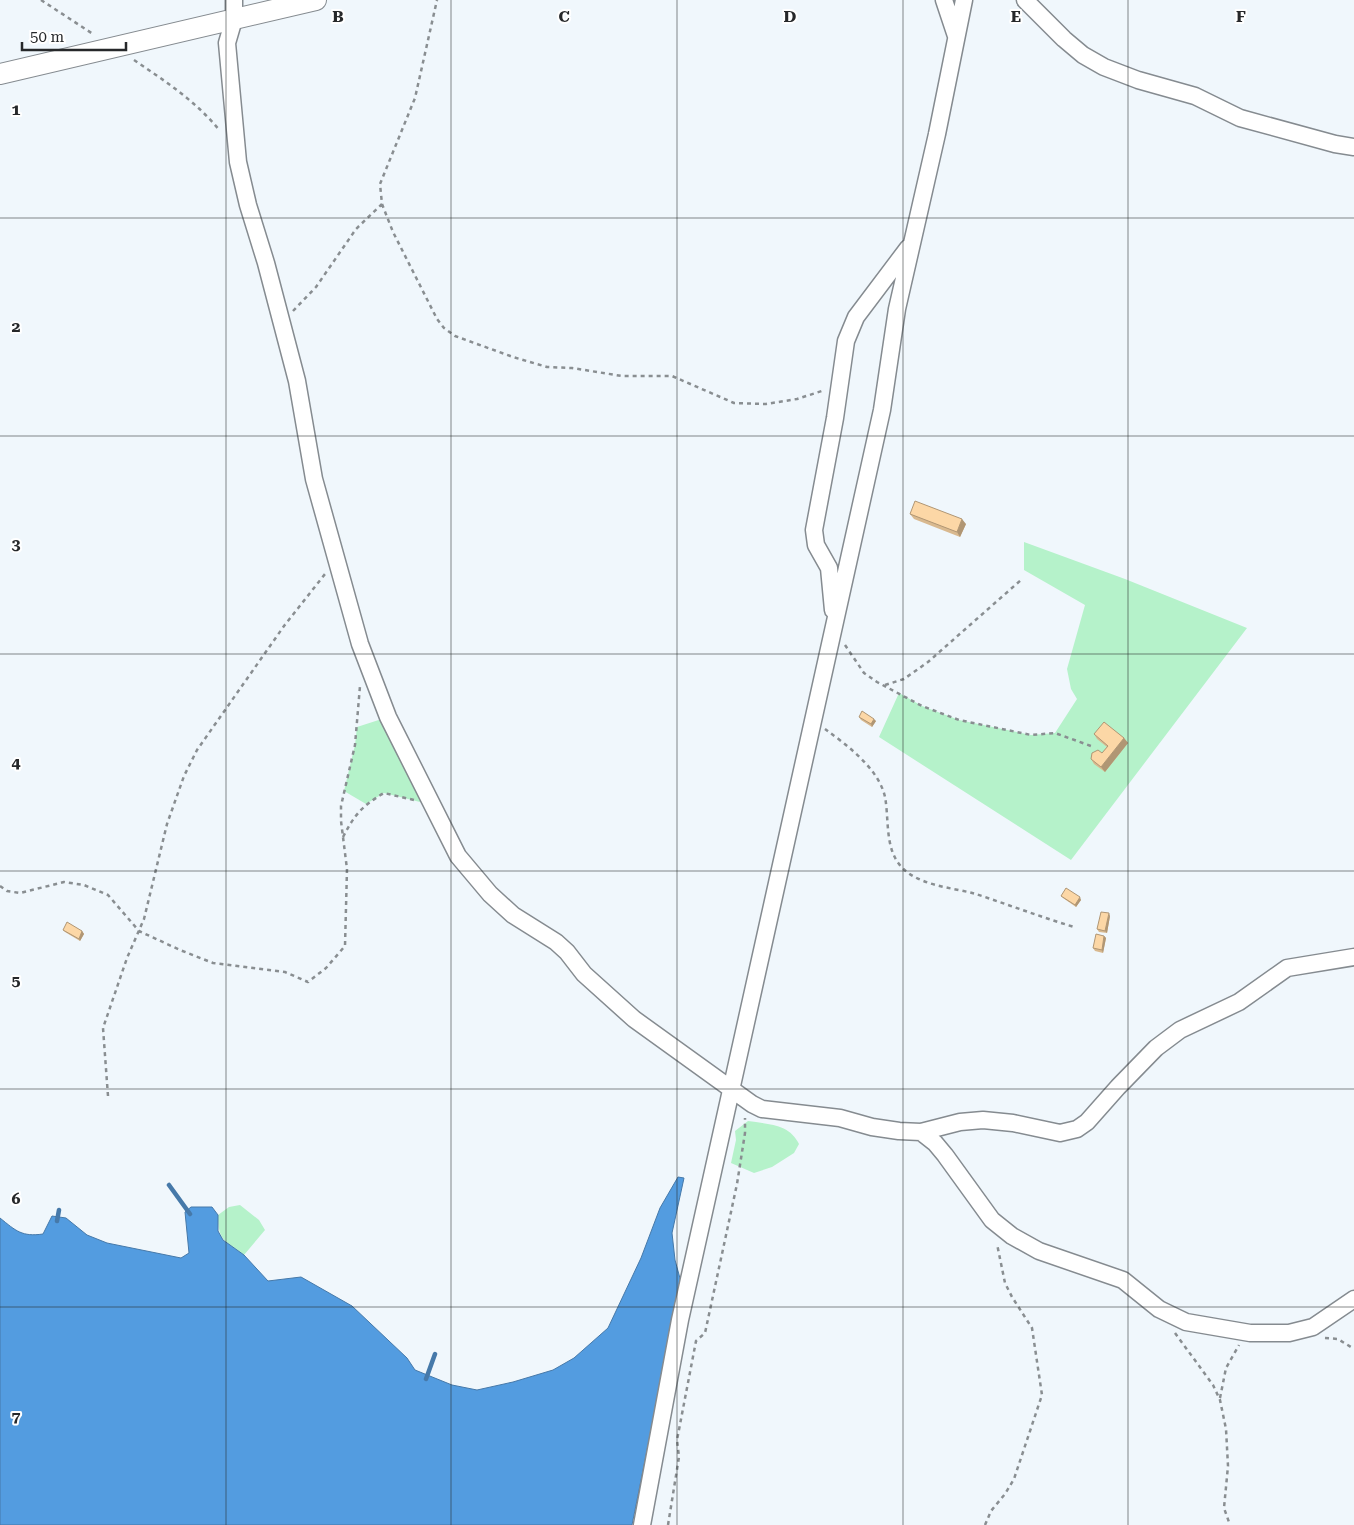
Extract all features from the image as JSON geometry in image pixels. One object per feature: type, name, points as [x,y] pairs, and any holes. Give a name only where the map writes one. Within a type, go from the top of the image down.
[{"type":"street","points":[[0,74],[114,47],[234,10],[316,0]]},
{"type":"street","points":[[944,0],[957,39]]},
{"type":"street","points":[[642,1525],[680,1320],[738,1094],[814,721],[882,410],[897,309],[964,0]]},
{"type":"street","points":[[1025,0],[1083,56],[1104,67],[1138,80],[1195,96],[1240,118],[1335,144],[1354,147]]},
{"type":"street","points":[[234,10],[227,43],[238,162],[248,205],[297,381],[314,479],[360,644],[388,717],[458,856],[490,894],[513,915],[556,942],[567,952],[584,974],[634,1019],[762,1110],[840,1118],[872,1127],[899,1131],[921,1132],[960,1122],[983,1120],[1013,1123],[1060,1133],[1077,1129],[1087,1122],[1156,1048],[1180,1030],[1238,1002],[1286,968],[1354,957]]},
{"type":"street","points":[[834,627],[829,568],[816,545],[814,530],[824,483],[846,341],[856,316],[912,242]]},
{"type":"street","points":[[921,1132],[935,1143],[945,1155],[992,1220],[1012,1236],[1038,1251],[1124,1280],[1159,1309],[1186,1322],[1246,1332],[1289,1333],[1313,1327],[1354,1299]]},
{"type":"path","points":[[41,0],[114,47],[189,99],[210,117],[221,131]]},
{"type":"path","points":[[437,0],[416,98],[380,184],[382,204],[393,232],[437,320],[444,328],[455,336],[547,367],[572,368],[622,376],[672,376],[734,404],[766,404],[797,399],[824,391],[843,364]]},
{"type":"path","points":[[281,322],[316,287],[356,229],[382,204]]},
{"type":"path","points":[[108,1096],[103,1028],[114,993],[144,919],[167,824],[184,776],[197,750],[284,626],[336,559]]},
{"type":"path","points":[[884,685],[904,679],[928,662],[1021,580]]},
{"type":"path","points":[[834,627],[864,673],[922,706],[958,720],[1031,735],[1054,733],[1091,746]]},
{"type":"path","points":[[0,886],[7,891],[20,893],[64,882],[84,885],[108,895],[139,931],[213,963],[285,972],[308,982],[326,968],[345,946],[347,869],[343,838],[342,806],[355,745],[360,679]]},
{"type":"path","points":[[814,721],[859,756],[876,778],[885,796],[887,827],[898,864],[914,876],[939,885],[975,894],[1074,927]]},
{"type":"path","points":[[343,838],[352,819],[366,804],[384,793],[432,805]]},
{"type":"path","points":[[668,1525],[680,1457],[677,1440],[696,1341],[704,1333],[737,1184],[745,1133],[738,1094]]},
{"type":"path","points":[[985,1525],[992,1511],[1014,1479],[1042,1395],[1032,1328],[1005,1283],[992,1220]]},
{"type":"path","points":[[1174,1331],[1213,1385],[1220,1400],[1226,1429],[1228,1466],[1224,1508],[1230,1525]]},
{"type":"path","points":[[1220,1400],[1226,1368],[1246,1332]]},
{"type":"green space","points":[[1024,542],[1125,579],[1247,628],[1071,860],[879,737],[899,693],[922,706],[959,720],[1031,735],[1055,733],[1077,699],[1071,689],[1067,669],[1085,605],[1024,570]]},
{"type":"green space","points":[[388,717],[432,805],[384,793],[366,804],[344,791],[355,745],[357,727]]},
{"type":"green space","points":[[748,1121],[771,1124],[790,1132],[799,1144],[794,1153],[772,1167],[754,1173],[731,1163],[736,1140],[735,1131]]},
{"type":"green space","points":[[240,1205],[259,1220],[265,1230],[244,1255],[224,1240],[219,1231],[218,1224],[218,1215],[229,1207]]},
{"type":"water","points":[[678,1177],[684,1178],[672,1233],[675,1260],[681,1282],[632,1525],[0,1525],[0,1218],[24,1234],[36,1235],[43,1234],[52,1216],[66,1218],[87,1235],[107,1243],[181,1258],[189,1253],[185,1212],[191,1207],[212,1207],[218,1215],[218,1231],[223,1240],[244,1255],[268,1281],[301,1277],[352,1306],[407,1358],[415,1370],[452,1385],[477,1390],[553,1370],[574,1358],[608,1328],[641,1258],[660,1208]]},
{"type":"building","points":[[915,501],[962,519],[957,532],[910,514]]},
{"type":"building","points":[[862,711],[874,719],[871,724],[859,717]]},
{"type":"building","points":[[1104,722],[1124,738],[1101,767],[1091,759],[1092,753],[1098,750],[1102,753],[1108,746],[1094,734]]},
{"type":"building","points":[[1066,888],[1080,897],[1075,905],[1061,896]]},
{"type":"building","points":[[1101,912],[1109,913],[1105,931],[1097,929]]},
{"type":"building","points":[[67,922],[82,931],[79,939],[63,930]]},
{"type":"building","points":[[1096,934],[1104,936],[1102,950],[1093,948]]},
{"type":"waterway","points":[[169,1185],[190,1214]]},
{"type":"waterway","points":[[57,1221],[59,1210]]},
{"type":"waterway","points":[[426,1379],[435,1354]]}]
